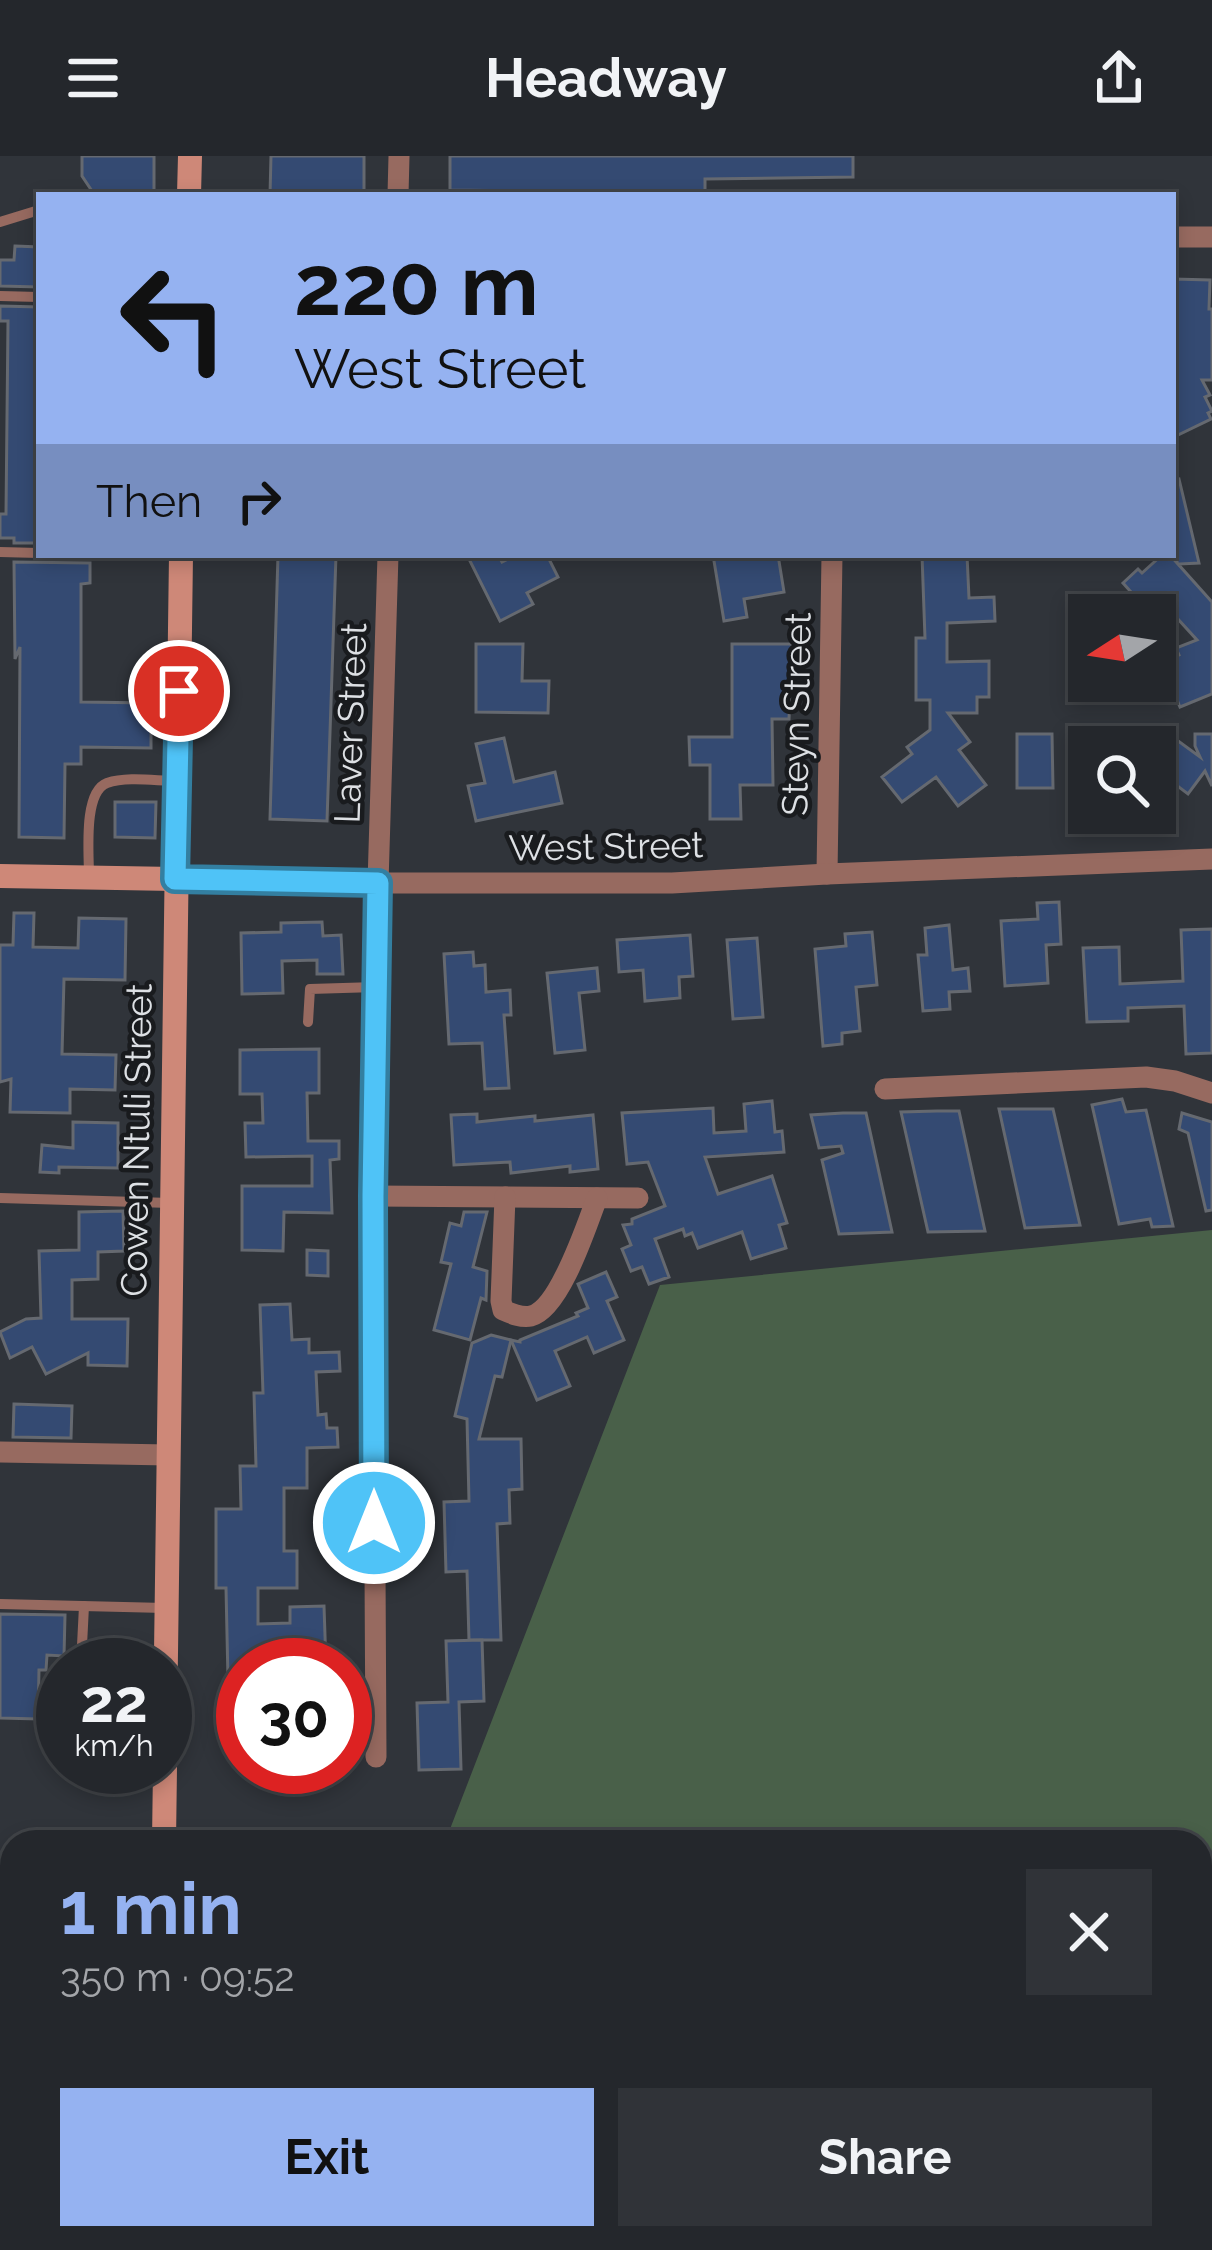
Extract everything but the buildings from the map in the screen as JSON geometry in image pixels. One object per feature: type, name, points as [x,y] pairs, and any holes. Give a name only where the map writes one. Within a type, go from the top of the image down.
[{"type":"street","points":[[189,192],[190,156]]},
{"type":"street","points":[[398,192],[399,156]]},
{"type":"street","points":[[1176,237],[1212,237]]},
{"type":"street","name":"Cowen Ntuli Street","points":[[166,1638],[182,558]]},
{"type":"street","name":"Laver Street","points":[[376,1757],[373,1196],[388,558]]},
{"type":"street","name":"Steyn Street","points":[[827,874],[832,558]]},
{"type":"street","name":"West Street","points":[[0,876],[672,883],[1212,859]]},
{"type":"street","points":[[885,1089],[1146,1077],[1212,1093]]},
{"type":"street","points":[[373,1196],[638,1198]]},
{"type":"street","points":[[505,1197],[501,1301],[503,1310],[529,1317],[540,1312],[568,1274],[597,1198]]},
{"type":"street","points":[[0,1452],[169,1454]]},
{"type":"street","points":[[164,1794],[164,1830]]},
{"type":"lane","points":[[0,222],[36,211]]},
{"type":"lane","points":[[0,296],[36,297]]},
{"type":"lane","points":[[0,552],[36,553]]},
{"type":"lane","points":[[89,876],[91,802],[96,790],[118,782],[177,781]]},
{"type":"lane","points":[[308,1022],[310,989],[376,987]]},
{"type":"lane","points":[[0,1198],[171,1203]]},
{"type":"lane","points":[[0,1604],[166,1608]]},
{"type":"lane","points":[[82,1638],[84,1606]]},
{"type":"green space","points":[[1212,1230],[1212,1830],[450,1830],[660,1285]]},
{"type":"route","points":[[179,691],[175,879],[378,883],[374,1523]]}]
